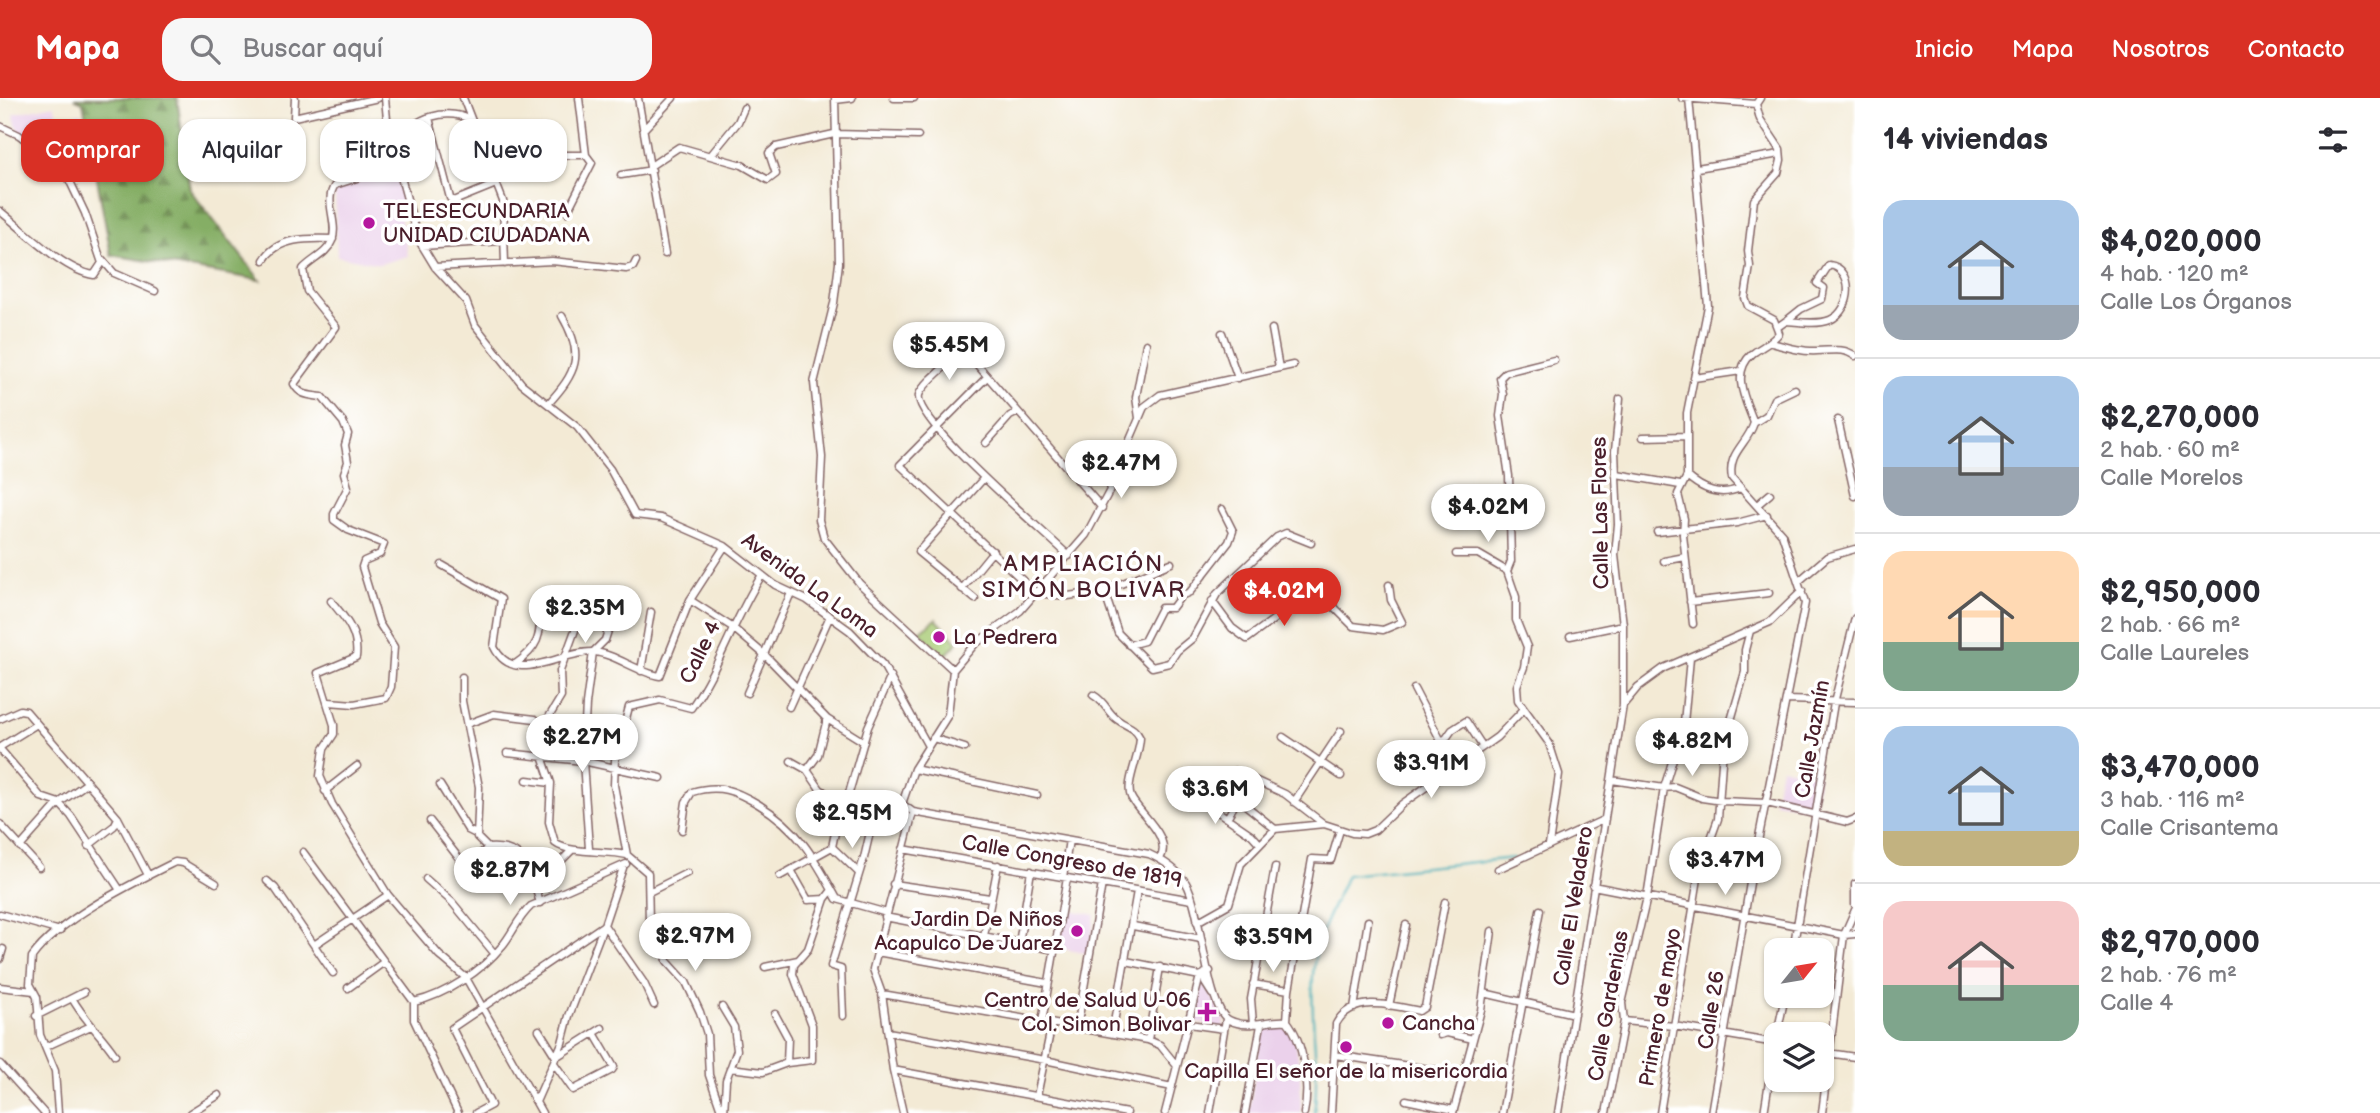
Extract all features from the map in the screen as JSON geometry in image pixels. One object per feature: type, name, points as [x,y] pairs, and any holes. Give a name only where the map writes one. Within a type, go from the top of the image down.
[{"type":"street","points":[[295,98],[294,117],[317,114],[378,98]]},
{"type":"street","points":[[385,98],[388,119]]},
{"type":"street","points":[[463,98],[470,119]]},
{"type":"street","points":[[567,212],[592,163],[586,155],[579,98]]},
{"type":"street","points":[[638,98],[665,254]]},
{"type":"street","points":[[644,129],[673,98]]},
{"type":"street","points":[[852,98],[835,99],[839,263],[834,303],[814,383],[822,457],[819,520],[824,538],[860,584],[953,670]]},
{"type":"street","points":[[894,98],[914,98]]},
{"type":"street","points":[[1693,625],[1678,494],[1679,485],[1687,476],[1686,436],[1708,306],[1702,269],[1697,168],[1687,99],[1758,101],[1760,119],[1780,154],[1778,173],[1754,200],[1748,251],[1750,266],[1745,298],[1748,306],[1774,320],[1780,333],[1772,343],[1751,356],[1741,371],[1744,400],[1754,423]]},
{"type":"street","points":[[711,155],[738,122],[744,108]]},
{"type":"street","points":[[467,119],[447,113],[429,118],[450,198],[454,201],[496,184],[503,201],[502,241],[505,264]]},
{"type":"street","points":[[0,126],[19,135],[65,171],[85,213],[102,263],[94,275],[86,274],[50,251],[0,211]]},
{"type":"street","points":[[621,175],[652,167],[679,147],[742,165],[768,180],[776,174],[769,157],[772,150],[834,134],[918,136]]},
{"type":"street","points":[[1697,168],[1780,154]]},
{"type":"street","points":[[567,155],[586,155]]},
{"type":"street","points":[[329,702],[354,704],[386,698],[391,687],[394,647],[379,623],[362,567],[364,561],[380,554],[384,544],[348,530],[334,520],[334,514],[348,487],[344,473],[348,462],[345,445],[348,435],[343,422],[322,397],[310,397],[299,391],[294,384],[335,331],[334,322],[307,291],[303,272],[333,239],[330,192],[335,185],[344,182]]},
{"type":"street","points":[[404,182],[411,219],[422,246],[435,267],[466,301],[475,325],[522,384],[548,404],[567,383],[577,356],[570,330],[562,316]]},
{"type":"street","points":[[264,260],[268,252],[280,244],[333,239]]},
{"type":"street","points":[[422,246],[502,241]]},
{"type":"street","points":[[100,257],[114,273],[155,291]]},
{"type":"street","points":[[435,267],[552,261],[626,269],[633,267],[636,261]]},
{"type":"street","points":[[1779,326],[1801,309],[1811,307],[1822,299],[1824,288],[1817,283],[1829,265],[1837,266],[1853,285],[1852,296],[1839,315],[1827,322],[1786,321]]},
{"type":"street","points":[[1272,329],[1279,368]]},
{"type":"street","points":[[1222,333],[1238,377]]},
{"type":"street","points":[[1772,343],[1817,351],[1849,351],[1855,356]]},
{"type":"street","points":[[1139,418],[1136,397],[1146,344]]},
{"type":"street","points":[[1069,556],[984,478],[938,429],[925,413],[919,400],[921,390],[965,352],[1101,508]]},
{"type":"street","points":[[1507,571],[1511,561],[1509,476],[1500,416],[1501,374],[1554,360]]},
{"type":"street","points":[[902,804],[914,769],[948,715],[953,670],[974,645],[1005,624],[1069,556],[1101,508],[1118,475],[1120,463],[1144,407],[1160,395],[1293,365]]},
{"type":"street","points":[[1694,378],[1741,371]]},
{"type":"street","points":[[986,378],[900,465],[1036,593],[1068,596],[1104,591],[1171,563]]},
{"type":"street","points":[[1687,476],[1696,484],[1714,492],[1728,493],[1740,488],[1732,478],[1732,456],[1754,423],[1767,415],[1774,400],[1795,389]]},
{"type":"street","name":"Calle Las Flores","points":[[1620,399],[1615,451],[1615,555],[1623,625]]},
{"type":"street","name":"Avenida La Loma","points":[[548,404],[566,416],[585,437],[610,469],[635,515],[662,518],[725,546],[762,575],[830,616],[870,649],[891,676],[928,746]]},
{"type":"street","points":[[986,443],[1010,416],[1018,412]]},
{"type":"street","points":[[1838,420],[1851,463],[1855,496]]},
{"type":"street","points":[[1643,437],[1686,436]]},
{"type":"street","points":[[1617,474],[1679,485]]},
{"type":"street","points":[[975,599],[918,552],[984,478]]},
{"type":"street","name":"Calle 26","points":[[1710,1113],[1745,913],[1805,603],[1782,534],[1740,488]]},
{"type":"street","points":[[1757,505],[1770,494]]},
{"type":"street","points":[[1129,645],[1144,641],[1161,608],[1172,608],[1181,596],[1190,592],[1229,542],[1233,531],[1222,509]]},
{"type":"street","points":[[1657,532],[1737,523],[1767,515]]},
{"type":"street","points":[[1104,591],[1118,633],[1152,667],[1169,663],[1177,651],[1194,638],[1212,601],[1277,537],[1286,533],[1311,543]]},
{"type":"street","points":[[593,652],[660,676],[690,600],[725,546]]},
{"type":"street","points":[[1799,581],[1827,557],[1855,549]]},
{"type":"street","points":[[962,590],[993,551]]},
{"type":"street","points":[[1457,554],[1478,554],[1507,571],[1516,597],[1516,620],[1527,647],[1517,686],[1523,710],[1549,743],[1558,766],[1549,845]]},
{"type":"street","points":[[1664,561],[1685,557]]},
{"type":"street","points":[[442,565],[501,599],[495,647],[498,654],[514,665],[524,667],[593,652],[605,640],[615,609]]},
{"type":"street","name":"Calle 4","points":[[723,1113],[709,1075],[707,1034],[700,1012],[685,982],[667,961],[664,939],[649,924],[648,873],[630,858],[614,785],[615,768],[620,735],[629,707],[660,700],[691,708],[709,681],[732,627],[762,575]]},
{"type":"street","points":[[1212,601],[1232,628],[1247,639],[1303,598],[1314,595],[1333,606],[1353,626],[1383,630],[1402,622],[1391,600],[1390,585]]},
{"type":"street","points":[[1623,705],[1652,676],[1672,663],[1690,658],[1776,618],[1802,591]]},
{"type":"street","points":[[747,693],[766,656],[791,593]]},
{"type":"street","points":[[1690,603],[1769,593]]},
{"type":"street","points":[[690,600],[732,627],[797,686],[827,719],[864,743]]},
{"type":"street","points":[[331,601],[349,625],[357,648],[356,657],[318,673],[317,678],[329,702],[334,725],[334,734],[324,749],[320,769],[325,791],[358,850],[388,895],[439,955],[466,978],[542,1113]]},
{"type":"street","points":[[514,665],[528,655],[540,639],[541,604]]},
{"type":"street","points":[[641,671],[651,612]]},
{"type":"street","points":[[789,707],[830,616]]},
{"type":"street","name":"Calle Jazmín","points":[[1795,938],[1818,815],[1834,703],[1855,618]]},
{"type":"street","points":[[544,725],[561,697],[560,671],[578,622]]},
{"type":"street","points":[[1570,636],[1623,625]]},
{"type":"street","name":"Calle El Veladero","points":[[1558,1113],[1623,705],[1623,625]]},
{"type":"street","name":"Primero de mayo","points":[[1660,1113],[1699,872],[1718,819],[1717,800],[1723,748],[1745,672],[1745,650],[1750,631]]},
{"type":"street","points":[[589,849],[583,761],[593,652]]},
{"type":"street","name":"Calle Gardenias","points":[[1606,1113],[1624,1021],[1622,1003],[1647,897],[1664,788],[1684,723],[1690,658]]},
{"type":"street","points":[[847,800],[864,743],[891,676]]},
{"type":"street","points":[[462,677],[462,701],[479,787],[476,834],[508,875]]},
{"type":"street","points":[[1414,689],[1440,739],[1445,740],[1452,730],[1466,721],[1483,747]]},
{"type":"street","points":[[1093,695],[1102,700],[1117,720],[1132,727],[1140,738],[1136,767],[1128,781],[1130,795],[1161,841],[1163,854],[1160,859]]},
{"type":"street","points":[[1787,700],[1855,702]]},
{"type":"street","points":[[0,719],[23,709],[118,818],[133,841],[148,876]]},
{"type":"street","points":[[1235,771],[1286,794],[1324,824],[1359,835],[1375,830],[1402,804],[1483,747],[1523,710]]},
{"type":"street","points":[[467,724],[494,714],[535,719],[544,725],[631,736]]},
{"type":"street","points":[[807,770],[818,755],[827,719]]},
{"type":"street","points":[[37,724],[0,748],[41,797],[59,803],[120,890]]},
{"type":"street","points":[[1294,802],[1341,731]]},
{"type":"street","points":[[1283,737],[1341,776]]},
{"type":"street","points":[[933,738],[965,748]]},
{"type":"street","points":[[507,753],[583,761],[661,778]]},
{"type":"street","points":[[536,1102],[555,1060],[624,865],[630,858],[589,849],[570,851],[561,848],[551,836],[551,783],[544,758]]},
{"type":"street","points":[[791,761],[807,770],[824,793],[847,800],[902,804],[914,812],[1149,854],[1160,859],[1181,876],[1192,900],[1205,973],[1226,1018],[1210,1113]]},
{"type":"street","points":[[325,791],[358,766]]},
{"type":"street","points":[[914,769],[1037,794]]},
{"type":"street","points":[[527,780],[551,783]]},
{"type":"street","points":[[1612,780],[1664,788],[1675,787],[1702,798],[1767,803],[1847,822],[1855,820]]},
{"type":"street","points":[[1227,818],[1238,799],[1256,781]]},
{"type":"street","points":[[20,847],[59,803],[88,783]]},
{"type":"street","points":[[440,785],[468,830],[476,834]]},
{"type":"street","points":[[682,830],[686,802],[692,792],[714,787],[734,790],[792,828],[814,858],[837,898],[848,904],[886,915],[1055,950]]},
{"type":"street","points":[[1186,790],[1260,844]]},
{"type":"street","points":[[1238,799],[1275,828],[1324,824]]},
{"type":"street","points":[[843,1016],[841,970],[831,966],[877,802]]},
{"type":"street","points":[[903,1113],[893,1070],[882,994],[873,969],[893,884],[914,812]]},
{"type":"street","points":[[89,846],[114,826],[118,818]]},
{"type":"street","points":[[1498,869],[1605,819]]},
{"type":"street","points":[[430,821],[465,866],[488,848],[508,846],[516,850],[533,878],[540,902]]},
{"type":"street","points":[[0,824],[39,867]]},
{"type":"street","points":[[780,876],[832,847],[836,828]]},
{"type":"street","points":[[1197,922],[1228,904],[1241,864],[1275,828]]},
{"type":"street","points":[[1304,1113],[1306,1103],[1300,1045],[1287,1021],[1289,990],[1313,857],[1331,860],[1340,830]]},
{"type":"street","points":[[1042,1021],[1055,950],[1069,840]]},
{"type":"street","points":[[832,847],[858,872]]},
{"type":"street","name":"Calle Congreso de 1819","points":[[903,849],[1192,900]]},
{"type":"street","points":[[533,878],[559,863],[570,851]]},
{"type":"street","points":[[303,852],[414,1002],[414,1020],[458,1113]]},
{"type":"street","points":[[58,1113],[55,1071],[36,1016],[29,966],[38,948],[120,890],[178,862],[216,883]]},
{"type":"street","points":[[414,1002],[431,998],[466,978],[501,948],[519,917],[540,902],[624,865]]},
{"type":"street","points":[[984,936],[998,865]]},
{"type":"street","points":[[1252,1024],[1250,1013],[1253,984],[1275,867]]},
{"type":"street","points":[[790,870],[808,900],[825,899]]},
{"type":"street","points":[[1019,943],[1031,871]]},
{"type":"street","points":[[649,892],[687,873]]},
{"type":"street","points":[[426,879],[452,902],[489,943],[494,953]]},
{"type":"street","points":[[267,881],[334,974]]},
{"type":"street","points":[[893,884],[990,898]]},
{"type":"street","points":[[1077,1028],[1102,884]]},
{"type":"street","points":[[1855,884],[1855,905]]},
{"type":"street","points":[[1593,886],[1695,907],[1745,913],[1855,934]]},
{"type":"street","points":[[730,1068],[763,1072],[787,1063],[812,1060],[812,1025],[793,974],[798,960],[808,949],[825,899],[832,890]]},
{"type":"street","points":[[1112,1034],[1137,891]]},
{"type":"street","points":[[314,945],[388,895]]},
{"type":"street","points":[[1331,1113],[1336,1024],[1340,1015],[1372,1002],[1422,1010],[1446,902]]},
{"type":"street","points":[[1502,1113],[1540,909]]},
{"type":"street","points":[[1834,1026],[1844,934],[1855,910]]},
{"type":"street","points":[[3,916],[47,925],[60,931]]},
{"type":"street","points":[[1354,1008],[1368,921]]},
{"type":"street","points":[[604,925],[644,983],[654,1005]]},
{"type":"street","points":[[476,1113],[491,1105],[452,1028],[604,925]]},
{"type":"street","points":[[1389,1006],[1406,925]]},
{"type":"street","points":[[1133,926],[1201,939]]},
{"type":"street","points":[[1406,1100],[1453,1111],[1484,993],[1492,931]]},
{"type":"street","points":[[0,959],[3,949]]},
{"type":"street","points":[[877,952],[1047,983]]},
{"type":"street","points":[[765,967],[798,960]]},
{"type":"street","points":[[1126,961],[1205,973]]},
{"type":"street","points":[[348,988],[384,962]]},
{"type":"street","points":[[1148,1040],[1160,967]]},
{"type":"street","points":[[1165,1113],[1205,973]]},
{"type":"street","points":[[1253,984],[1289,990]]},
{"type":"street","points":[[0,987],[34,991]]},
{"type":"street","points":[[36,1016],[84,992]]},
{"type":"street","points":[[1484,993],[1574,1014]]},
{"type":"street","points":[[882,994],[1148,1040],[1160,1045],[1177,1066]]},
{"type":"street","points":[[72,998],[115,1055]]},
{"type":"street","points":[[722,1007],[734,1027],[737,1058],[730,1068],[723,1113]]},
{"type":"street","points":[[775,1014],[788,1038],[787,1063]]},
{"type":"street","points":[[1226,1018],[1261,1025],[1287,1021]]},
{"type":"street","points":[[1624,1021],[1764,1039]]},
{"type":"street","points":[[1037,1096],[1052,1023]]},
{"type":"street","points":[[1189,1024],[1224,1029]]},
{"type":"street","points":[[1245,1113],[1261,1025]]},
{"type":"street","points":[[45,1047],[91,1026]]},
{"type":"street","points":[[555,1060],[602,1028]]},
{"type":"street","points":[[539,1030],[573,1090],[614,1069],[594,1033]]},
{"type":"street","points":[[888,1032],[1045,1060],[1172,1087]]},
{"type":"street","points":[[1440,1035],[1447,1033],[1473,1039]]},
{"type":"street","points":[[1834,1054],[1855,1057]]},
{"type":"street","points":[[1335,1055],[1463,1074]]},
{"type":"street","points":[[0,1064],[44,1113]]},
{"type":"street","points":[[893,1070],[1037,1096],[1088,1109],[1127,1113]]},
{"type":"street","points":[[1764,1113],[1767,1092]]},
{"type":"street","points":[[1822,1113],[1825,1092]]},
{"type":"street","points":[[190,1113],[219,1095]]},
{"type":"shaded area","points":[[54,105],[59,119],[21,119],[21,133],[13,114]]},
{"type":"shaded area","points":[[80,113],[83,119],[62,119]]},
{"type":"shaded area","name":"TELESECUNDARIA UNIDAD CIUDADANA","points":[[360,182],[399,182],[405,202],[398,206],[408,256],[380,264],[337,256],[335,189]]},
{"type":"shaded area","points":[[1781,767],[1819,775],[1814,808],[1774,802]]},
{"type":"shaded area","name":"Jardin De Niños Acapulco De Juarez","points":[[1065,909],[1095,915],[1089,954],[1059,948]]},
{"type":"shaded area","name":"Centro de Salud U-06 Col. Simon Bolivar","points":[[1199,986],[1206,987],[1225,1019],[1223,1028],[1193,1022]]},
{"type":"shaded area","points":[[1277,1024],[1288,1027],[1295,1039],[1300,1069],[1301,1113],[1249,1113],[1259,1046],[1266,1028]]},
{"type":"green space","points":[[74,98],[177,98],[180,119],[178,182],[189,182],[190,190],[260,280],[111,255],[98,182],[164,182],[164,119],[86,119],[83,102]]},
{"type":"green space","name":"La Pedrera","points":[[936,619],[958,642],[944,657],[920,632]]},
{"type":"waterway","points":[[1314,1113],[1316,1070],[1312,1004],[1315,961],[1319,940],[1347,875],[1514,858]]},
{"type":"place","name":"TELESECUNDARIA UNIDAD CIUDADANA","points":[[369,223]]},
{"type":"place","name":"La Pedrera","points":[[939,637]]},
{"type":"place","name":"Jardin De Niños Acapulco De Juarez","points":[[1077,931]]},
{"type":"place","name":"Centro de Salud U-06 Col. Simon Bolivar","points":[[1207,1012]]},
{"type":"place","name":"Cancha","points":[[1388,1023]]},
{"type":"place","name":"Capilla El señor de la misericordia","points":[[1346,1047]]},
{"type":"district","name":"AMPLIACIÓN SIMÓN BOLIVAR","points":[[1084,576]]}]
